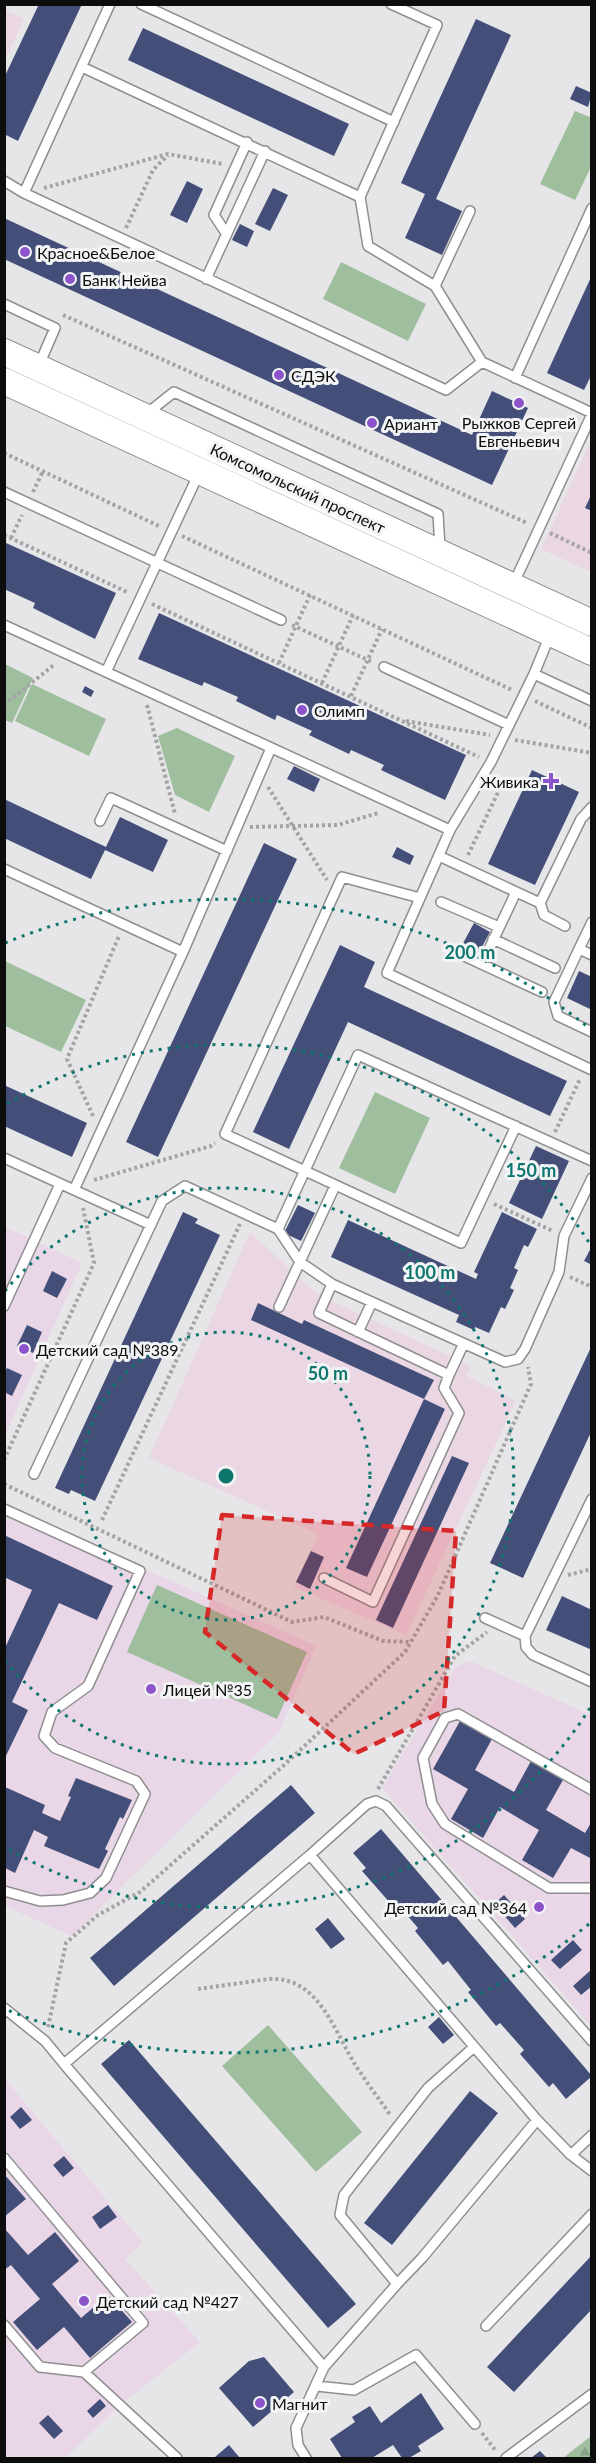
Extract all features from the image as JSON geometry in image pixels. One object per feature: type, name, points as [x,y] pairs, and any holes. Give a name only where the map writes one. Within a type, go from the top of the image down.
[{"type":"main road","name":"Комсомольский проспект","points":[[4,352],[591,623]]},
{"type":"main road","name":"Комсомольский проспект","points":[[4,381],[591,652]]},
{"type":"main road","points":[[551,633],[562,610]]},
{"type":"lane","points":[[24,193],[110,4]]},
{"type":"lane","points":[[141,4],[394,122]]},
{"type":"lane","points":[[392,4],[437,25],[360,197],[368,246],[435,286],[482,362],[591,413],[512,587]]},
{"type":"lane","points":[[81,67],[247,142],[360,197]]},
{"type":"lane","points":[[226,233],[214,215],[247,142]]},
{"type":"lane","points":[[206,279],[265,151]]},
{"type":"lane","points":[[4,181],[24,193],[121,239],[446,390],[482,362]]},
{"type":"lane","points":[[515,378],[591,208]]},
{"type":"lane","points":[[435,286],[470,211]]},
{"type":"lane","points":[[4,304],[55,328],[38,367]]},
{"type":"lane","points":[[144,416],[174,392],[438,514],[440,554]]},
{"type":"lane","points":[[106,672],[199,472]]},
{"type":"lane","points":[[4,492],[281,620]]},
{"type":"lane","points":[[4,625],[450,830]]},
{"type":"lane","points":[[551,633],[534,674],[491,762],[450,830],[387,973],[588,1069]]},
{"type":"lane","points":[[384,668],[509,725]]},
{"type":"lane","points":[[534,674],[591,701]]},
{"type":"lane","points":[[76,1190],[272,748]]},
{"type":"lane","points":[[100,821],[111,798],[227,851]]},
{"type":"lane","points":[[565,926],[544,915],[540,903],[581,819],[591,807]]},
{"type":"lane","points":[[439,856],[540,903]]},
{"type":"lane","points":[[4,869],[183,952]]},
{"type":"lane","points":[[420,898],[342,877],[225,1134],[461,1243],[516,1126]]},
{"type":"lane","points":[[482,964],[516,892]]},
{"type":"lane","points":[[441,902],[499,927]]},
{"type":"lane","points":[[591,922],[554,1002],[558,1016],[591,1032]]},
{"type":"lane","points":[[493,939],[555,968]]},
{"type":"lane","points":[[579,949],[591,955]]},
{"type":"lane","points":[[462,955],[542,992]]},
{"type":"lane","points":[[278,1228],[358,1054],[591,1161]]},
{"type":"lane","points":[[4,1158],[151,1225]]},
{"type":"lane","points":[[34,1474],[162,1202],[186,1186],[278,1228],[300,1262],[332,1284],[463,1345],[506,1362],[518,1359],[525,1349],[559,1272],[564,1236],[591,1178]]},
{"type":"lane","points":[[4,1306],[60,1184]]},
{"type":"lane","points":[[279,1307],[335,1186]]},
{"type":"lane","points":[[332,1284],[319,1313],[449,1375]]},
{"type":"lane","points":[[358,1332],[372,1302]]},
{"type":"lane","points":[[324,1578],[373,1602],[459,1413],[444,1388],[463,1345]]},
{"type":"lane","points":[[591,1499],[525,1636],[526,1647],[533,1655],[591,1682]]},
{"type":"lane","points":[[4,1509],[140,1571],[88,1686],[52,1712],[44,1736],[55,1748],[136,1781],[145,1794],[106,1878],[90,1893],[63,1900],[40,1901],[4,1891]]},
{"type":"lane","points":[[485,1618],[525,1636]]},
{"type":"lane","points":[[591,1790],[458,1714],[445,1718],[423,1758],[432,1804],[445,1824],[549,1888],[591,1888]]},
{"type":"lane","points":[[64,2064],[367,1804],[376,1801],[386,1806],[591,2041]]},
{"type":"lane","points":[[310,1855],[537,2120],[591,2171]]},
{"type":"lane","points":[[4,2008],[45,2041],[324,2367]]},
{"type":"lane","points":[[397,2284],[340,2215],[344,2195],[428,2088],[474,2047]]},
{"type":"lane","points":[[306,2458],[298,2445],[296,2428],[324,2367],[429,2249],[537,2120]]},
{"type":"lane","points":[[572,2155],[591,2136]]},
{"type":"lane","points":[[5,2159],[144,2323],[84,2372]]},
{"type":"lane","points":[[486,2326],[591,2214]]},
{"type":"lane","points":[[4,2325],[40,2367],[84,2372],[177,2458]]},
{"type":"lane","points":[[317,2386],[354,2390],[416,2355],[475,2424]]},
{"type":"lane","points":[[504,2458],[591,2394]]},
{"type":"path","points":[[121,239],[153,170],[168,154]]},
{"type":"path","points":[[24,193],[168,154],[236,166]]},
{"type":"path","points":[[59,313],[540,528],[591,553]]},
{"type":"path","points":[[4,453],[382,628],[591,728]]},
{"type":"path","points":[[4,535],[491,762]]},
{"type":"path","points":[[279,663],[310,595]]},
{"type":"path","points":[[322,682],[353,615]]},
{"type":"path","points":[[281,620],[384,668]]},
{"type":"path","points":[[351,696],[382,628]]},
{"type":"path","points":[[4,705],[68,654]]},
{"type":"path","points":[[153,693],[146,707],[179,829]]},
{"type":"path","points":[[260,774],[335,893]]},
{"type":"path","points":[[462,867],[504,780]]},
{"type":"path","points":[[237,828],[338,825],[367,818],[396,805]]},
{"type":"path","points":[[101,1133],[67,1059],[124,924]]},
{"type":"path","points":[[551,1142],[588,1069]]},
{"type":"path","points":[[4,1460],[94,1263],[76,1190],[211,1146],[225,1134]]},
{"type":"path","points":[[483,1199],[564,1236]]},
{"type":"path","points":[[102,1520],[246,1212]]},
{"type":"path","points":[[559,1272],[591,1287]]},
{"type":"path","points":[[45,2041],[66,1943],[98,1915],[140,1892],[283,1766],[405,1652],[438,1595],[531,1384],[525,1349]]},
{"type":"path","points":[[4,1484],[292,1622],[324,1617],[383,1641],[410,1642]]},
{"type":"path","points":[[376,1801],[379,1784],[455,1656],[497,1623]]},
{"type":"path","points":[[198,1989],[279,1978],[300,1988],[326,2010],[355,2064],[398,2126]]},
{"type":"path","points":[[475,2424],[504,2458]]},
{"type":"highlighted area","points":[[222,1515],[456,1531],[444,1711],[354,1754],[205,1632]]},
{"type":"shaded area","points":[[5,10],[24,19],[5,61]]},
{"type":"shaded area","points":[[591,440],[591,572],[541,549]]},
{"type":"shaded area","name":"Детский сад №389","points":[[5,1227],[82,1263],[5,1435]]},
{"type":"shaded area","points":[[250,1232],[317,1294],[471,1366],[467,1376],[516,1401],[406,1635],[294,1587],[318,1534],[149,1458]]},
{"type":"shaded area","name":"Лицей №35","points":[[5,1506],[316,1646],[279,1732],[72,1936],[5,1906]]},
{"type":"shaded area","name":"Детский сад №364","points":[[470,1661],[591,1715],[591,2026],[382,1788],[455,1667]]},
{"type":"shaded area","name":"Детский сад №427","points":[[4,2078],[143,2243],[125,2259],[200,2342],[120,2405],[65,2458],[5,2458]]},
{"type":"green space","points":[[575,111],[592,118],[591,167],[575,200],[540,184]]},
{"type":"green space","points":[[341,262],[426,304],[408,341],[323,299]]},
{"type":"green space","points":[[5,664],[33,678],[12,723],[5,720]]},
{"type":"green space","points":[[32,684],[106,719],[89,756],[15,721]]},
{"type":"green space","points":[[177,728],[235,756],[209,812],[175,795],[158,736]]},
{"type":"green space","points":[[5,961],[86,1000],[61,1052],[5,1026]]},
{"type":"green space","points":[[375,1092],[430,1118],[395,1194],[339,1168]]},
{"type":"green space","points":[[157,1585],[307,1652],[277,1719],[127,1652]]},
{"type":"green space","points":[[268,2025],[362,2132],[316,2172],[222,2066]]},
{"type":"green space","points":[[591,2436],[591,2458],[563,2458]]},
{"type":"building","points":[[39,4],[82,4],[18,141],[4,134],[4,78]]},
{"type":"building","points":[[476,19],[511,35],[436,199],[462,211],[442,255],[405,238],[425,194],[401,183]]},
{"type":"building","points":[[143,28],[349,124],[334,156],[128,60]]},
{"type":"building","points":[[576,86],[592,93],[588,107],[570,99]]},
{"type":"building","points":[[187,181],[203,189],[187,223],[170,215]]},
{"type":"building","points":[[273,188],[288,195],[270,231],[255,224]]},
{"type":"building","points":[[4,218],[472,435],[492,391],[528,408],[492,485],[4,259]]},
{"type":"building","points":[[240,224],[254,231],[247,247],[232,240]]},
{"type":"building","points":[[592,275],[592,374],[584,390],[547,373]]},
{"type":"building","points":[[592,493],[592,511],[585,508]]},
{"type":"building","points":[[4,542],[116,593],[95,639],[33,608],[35,603],[4,589]]},
{"type":"building","points":[[159,613],[466,755],[445,800],[381,770],[384,765],[351,750],[349,754],[309,735],[312,731],[277,715],[275,720],[236,701],[238,697],[204,682],[202,686],[138,659]]},
{"type":"building","points":[[85,686],[94,691],[91,697],[82,692]]},
{"type":"building","points":[[294,766],[320,779],[314,792],[287,779]]},
{"type":"building","points":[[532,770],[579,792],[535,885],[488,864]]},
{"type":"building","points":[[4,799],[106,847],[120,817],[168,840],[153,872],[105,850],[91,879],[4,838]]},
{"type":"building","points":[[264,843],[297,859],[158,1157],[126,1142]]},
{"type":"building","points":[[397,847],[414,856],[410,865],[392,857]]},
{"type":"building","points":[[474,923],[490,932],[477,956],[461,947]]},
{"type":"building","points":[[340,945],[375,962],[364,987],[567,1081],[550,1116],[348,1022],[289,1149],[253,1132]]},
{"type":"building","points":[[579,971],[592,977],[592,1010],[567,998]]},
{"type":"building","points":[[4,1085],[87,1123],[72,1157],[4,1126]]},
{"type":"building","points":[[536,1146],[569,1161],[542,1219],[509,1203]]},
{"type":"building","points":[[298,1205],[315,1213],[301,1241],[284,1233]]},
{"type":"building","points":[[183,1212],[198,1219],[195,1223],[220,1235],[95,1501],[71,1490],[69,1494],[55,1488]]},
{"type":"building","points":[[502,1212],[537,1229],[528,1247],[524,1245],[514,1268],[518,1270],[510,1288],[514,1290],[505,1309],[501,1307],[489,1333],[475,1327],[474,1330],[456,1322],[459,1315],[331,1257],[348,1220],[476,1279],[478,1274],[474,1272]]},
{"type":"building","points":[[592,1246],[592,1265],[584,1261]]},
{"type":"building","points":[[52,1271],[67,1279],[57,1298],[43,1291]]},
{"type":"building","points":[[258,1303],[302,1324],[304,1320],[434,1380],[424,1399],[251,1320]]},
{"type":"building","points":[[27,1325],[42,1332],[33,1353],[17,1346]]},
{"type":"building","points":[[592,1345],[592,1430],[523,1578],[490,1563]]},
{"type":"building","points":[[7,1368],[22,1375],[12,1396],[4,1392],[4,1374]]},
{"type":"building","points":[[424,1399],[445,1409],[367,1577],[346,1568]]},
{"type":"building","points":[[452,1456],[469,1463],[393,1628],[376,1620]]},
{"type":"building","points":[[4,1535],[113,1586],[97,1620],[59,1603],[12,1702],[28,1710],[4,1760],[4,1650],[32,1590],[4,1577]]},
{"type":"building","points":[[311,1551],[324,1557],[310,1589],[296,1582]]},
{"type":"building","points":[[562,1596],[592,1610],[592,1650],[546,1630]]},
{"type":"building","points":[[460,1721],[492,1739],[475,1770],[514,1792],[531,1761],[563,1780],[546,1810],[585,1833],[592,1821],[592,1859],[571,1848],[553,1878],[522,1860],[539,1830],[500,1807],[483,1838],[451,1819],[468,1789],[433,1769]]},
{"type":"building","points":[[76,1778],[132,1800],[123,1819],[120,1817],[105,1849],[108,1851],[99,1869],[44,1846],[48,1837],[34,1830],[15,1873],[5,1868],[5,1787],[45,1805],[42,1813],[60,1821],[71,1797],[68,1796]]},
{"type":"building","points":[[291,1785],[315,1813],[114,1986],[90,1958]]},
{"type":"building","points":[[381,1829],[592,2076],[566,2099],[553,2083],[549,2087],[520,2054],[524,2050],[500,2023],[496,2026],[468,1992],[471,1990],[448,1961],[443,1965],[415,1931],[418,1928],[395,1901],[391,1904],[362,1871],[366,1868],[353,1853]]},
{"type":"building","points":[[504,1895],[525,1919],[515,1928],[494,1904]]},
{"type":"building","points":[[328,1918],[345,1939],[331,1949],[315,1929]]},
{"type":"building","points":[[573,1940],[582,1950],[560,1969],[551,1960]]},
{"type":"building","points":[[592,1969],[592,1986],[581,1995],[573,1986]]},
{"type":"building","points":[[439,2017],[454,2035],[443,2044],[428,2027]]},
{"type":"building","points":[[129,2040],[356,2304],[328,2328],[101,2064]]},
{"type":"building","points":[[470,2091],[498,2113],[392,2245],[364,2223]]},
{"type":"building","points":[[21,2107],[32,2120],[20,2129],[10,2117]]},
{"type":"building","points":[[64,2156],[74,2168],[63,2177],[53,2165]]},
{"type":"building","points":[[4,2174],[26,2199],[4,2217]]},
{"type":"building","points":[[108,2205],[117,2217],[100,2229],[92,2217]]},
{"type":"building","points":[[4,2228],[28,2255],[55,2232],[79,2261],[52,2284],[81,2318],[108,2295],[132,2322],[90,2358],[64,2327],[37,2350],[13,2322],[40,2299],[11,2265],[4,2270]]},
{"type":"building","points":[[592,2255],[592,2309],[514,2392],[487,2367]]},
{"type":"building","points":[[264,2357],[294,2392],[253,2427],[219,2388],[249,2361]]},
{"type":"building","points":[[421,2393],[444,2429],[418,2446],[421,2451],[409,2458],[402,2458],[393,2445],[372,2458],[342,2458],[330,2439],[355,2422],[352,2417],[370,2406],[381,2423]]},
{"type":"building","points":[[100,2399],[106,2406],[93,2418],[87,2411]]},
{"type":"building","points":[[48,2415],[63,2431],[54,2439],[39,2423]]},
{"type":"building","points":[[229,2445],[240,2458],[215,2457]]},
{"type":"building","points":[[540,2451],[547,2458],[531,2458]]},
{"type":"place","name":"Красное&Белое","points":[[25,252]]},
{"type":"place","name":"Банк Нейва","points":[[70,279]]},
{"type":"place","name":"СДЭК","points":[[279,375]]},
{"type":"place","name":"Рыжков Сергей Евгеньевич","points":[[519,403]]},
{"type":"place","name":"Ариант","points":[[372,423]]},
{"type":"place","name":"Олимп","points":[[302,710]]},
{"type":"place","name":"Живика","points":[[551,781]]},
{"type":"place","name":"Детский сад №389","points":[[24,1349]]},
{"type":"place","name":"Лицей №35","points":[[151,1689]]},
{"type":"place","name":"Детский сад №364","points":[[539,1907]]},
{"type":"place","name":"Детский сад №427","points":[[84,2301]]},
{"type":"place","name":"Магнит","points":[[260,2403]]}]
